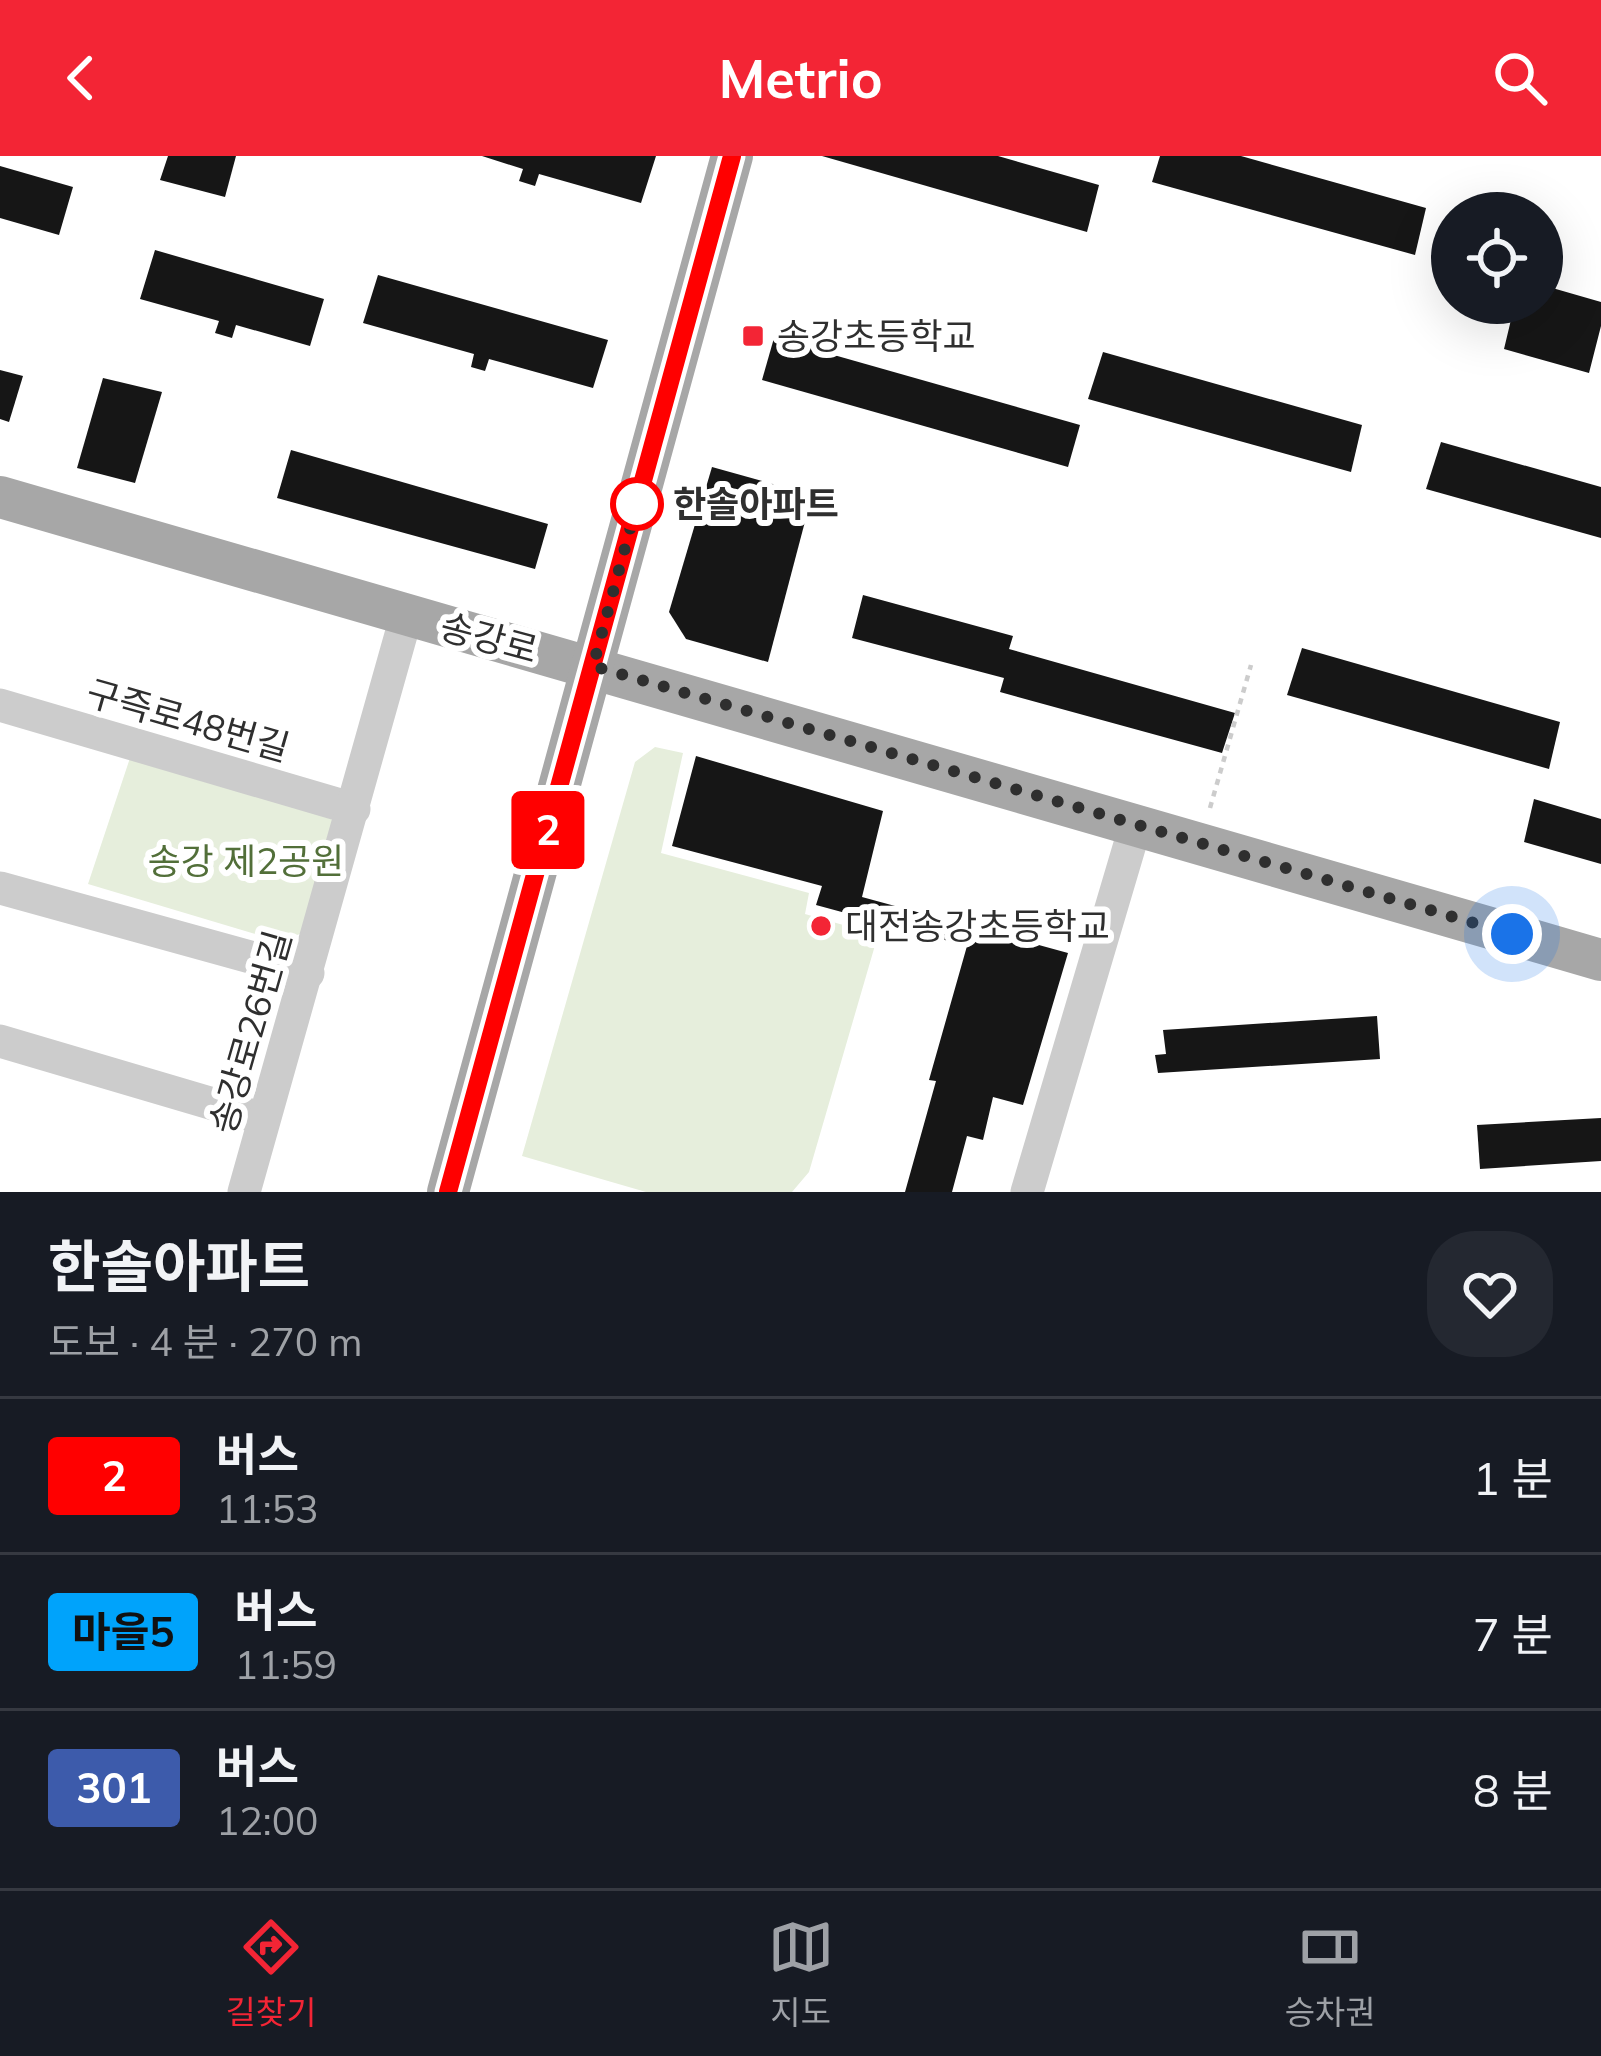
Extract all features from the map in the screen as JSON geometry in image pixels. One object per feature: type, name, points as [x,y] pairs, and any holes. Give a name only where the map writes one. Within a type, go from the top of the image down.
[{"type":"main road","points":[[448,1192],[731,156]]},
{"type":"main road","name":"송강로","points":[[0,497],[1601,960]]},
{"type":"street","name":"송강로26번길","points":[[244,1192],[406,616]]},
{"type":"street","name":"구즉로48번길","points":[[0,705],[354,809]]},
{"type":"street","points":[[1027,1192],[1136,824]]},
{"type":"street","points":[[0,888],[308,973]]},
{"type":"street","points":[[0,1041],[263,1119]]},
{"type":"path","points":[[1200,842],[1251,665]]},
{"type":"green space","points":[[655,747],[683,753],[661,853],[809,893],[805,914],[878,935],[809,1172],[792,1192],[646,1192],[522,1156],[635,762]]},
{"type":"green space","name":"송강 제2공원","points":[[130,758],[328,814],[335,825],[303,933],[279,941],[88,884]]},
{"type":"building","points":[[168,156],[236,156],[225,197],[160,180]]},
{"type":"building","points":[[482,156],[656,156],[641,203],[539,174],[535,186],[519,181],[523,169]]},
{"type":"building","points":[[822,156],[998,156],[1099,185],[1087,232]]},
{"type":"building","points":[[1160,156],[1241,156],[1426,208],[1415,255],[1152,182]]},
{"type":"building","points":[[0,166],[73,187],[59,235],[0,218]]},
{"type":"building","points":[[155,250],[324,299],[310,346],[236,325],[232,338],[215,333],[219,321],[140,299]]},
{"type":"building","points":[[378,275],[608,340],[593,388],[489,359],[485,371],[471,367],[474,354],[363,323]]},
{"type":"building","points":[[1563,291],[1601,302],[1601,326],[1589,373],[1504,349],[1510,324],[1563,324]]},
{"type":"building","points":[[774,338],[1080,425],[1068,467],[762,380]]},
{"type":"building","points":[[1103,352],[1362,425],[1351,472],[1088,399]]},
{"type":"building","points":[[0,370],[23,376],[9,422],[0,419]]},
{"type":"building","points":[[103,378],[162,392],[135,483],[77,468]]},
{"type":"building","points":[[1441,442],[1601,487],[1601,538],[1426,489]]},
{"type":"building","points":[[291,450],[548,524],[535,569],[277,498]]},
{"type":"building","points":[[712,467],[812,495],[768,662],[686,639],[669,612]]},
{"type":"building","points":[[863,595],[1013,636],[1009,649],[1235,713],[1222,753],[1000,692],[1004,678],[852,638]]},
{"type":"building","points":[[1302,648],[1560,722],[1549,769],[1287,695]]},
{"type":"building","points":[[696,756],[883,811],[862,897],[1068,953],[1023,1105],[993,1097],[983,1140],[967,1136],[952,1192],[905,1192],[936,1081],[929,1080],[967,946],[816,905],[822,886],[672,846]]},
{"type":"building","points":[[1534,799],[1601,819],[1601,864],[1524,842]]},
{"type":"building","points":[[1377,1016],[1380,1059],[1158,1073],[1155,1055],[1166,1054],[1163,1030]]},
{"type":"building","points":[[1601,1118],[1601,1161],[1480,1169],[1477,1125]]},
{"type":"bus line","name":"2","points":[[448,1192],[732,156]]},
{"type":"place","name":"송강초등학교","points":[[753,336]]},
{"type":"place","name":"한솔아파트","points":[[637,504]]},
{"type":"place","name":"대전송강초등학교","points":[[821,926]]},
{"type":"route","points":[[637,504],[642,485],[593,666],[1512,934]]}]
